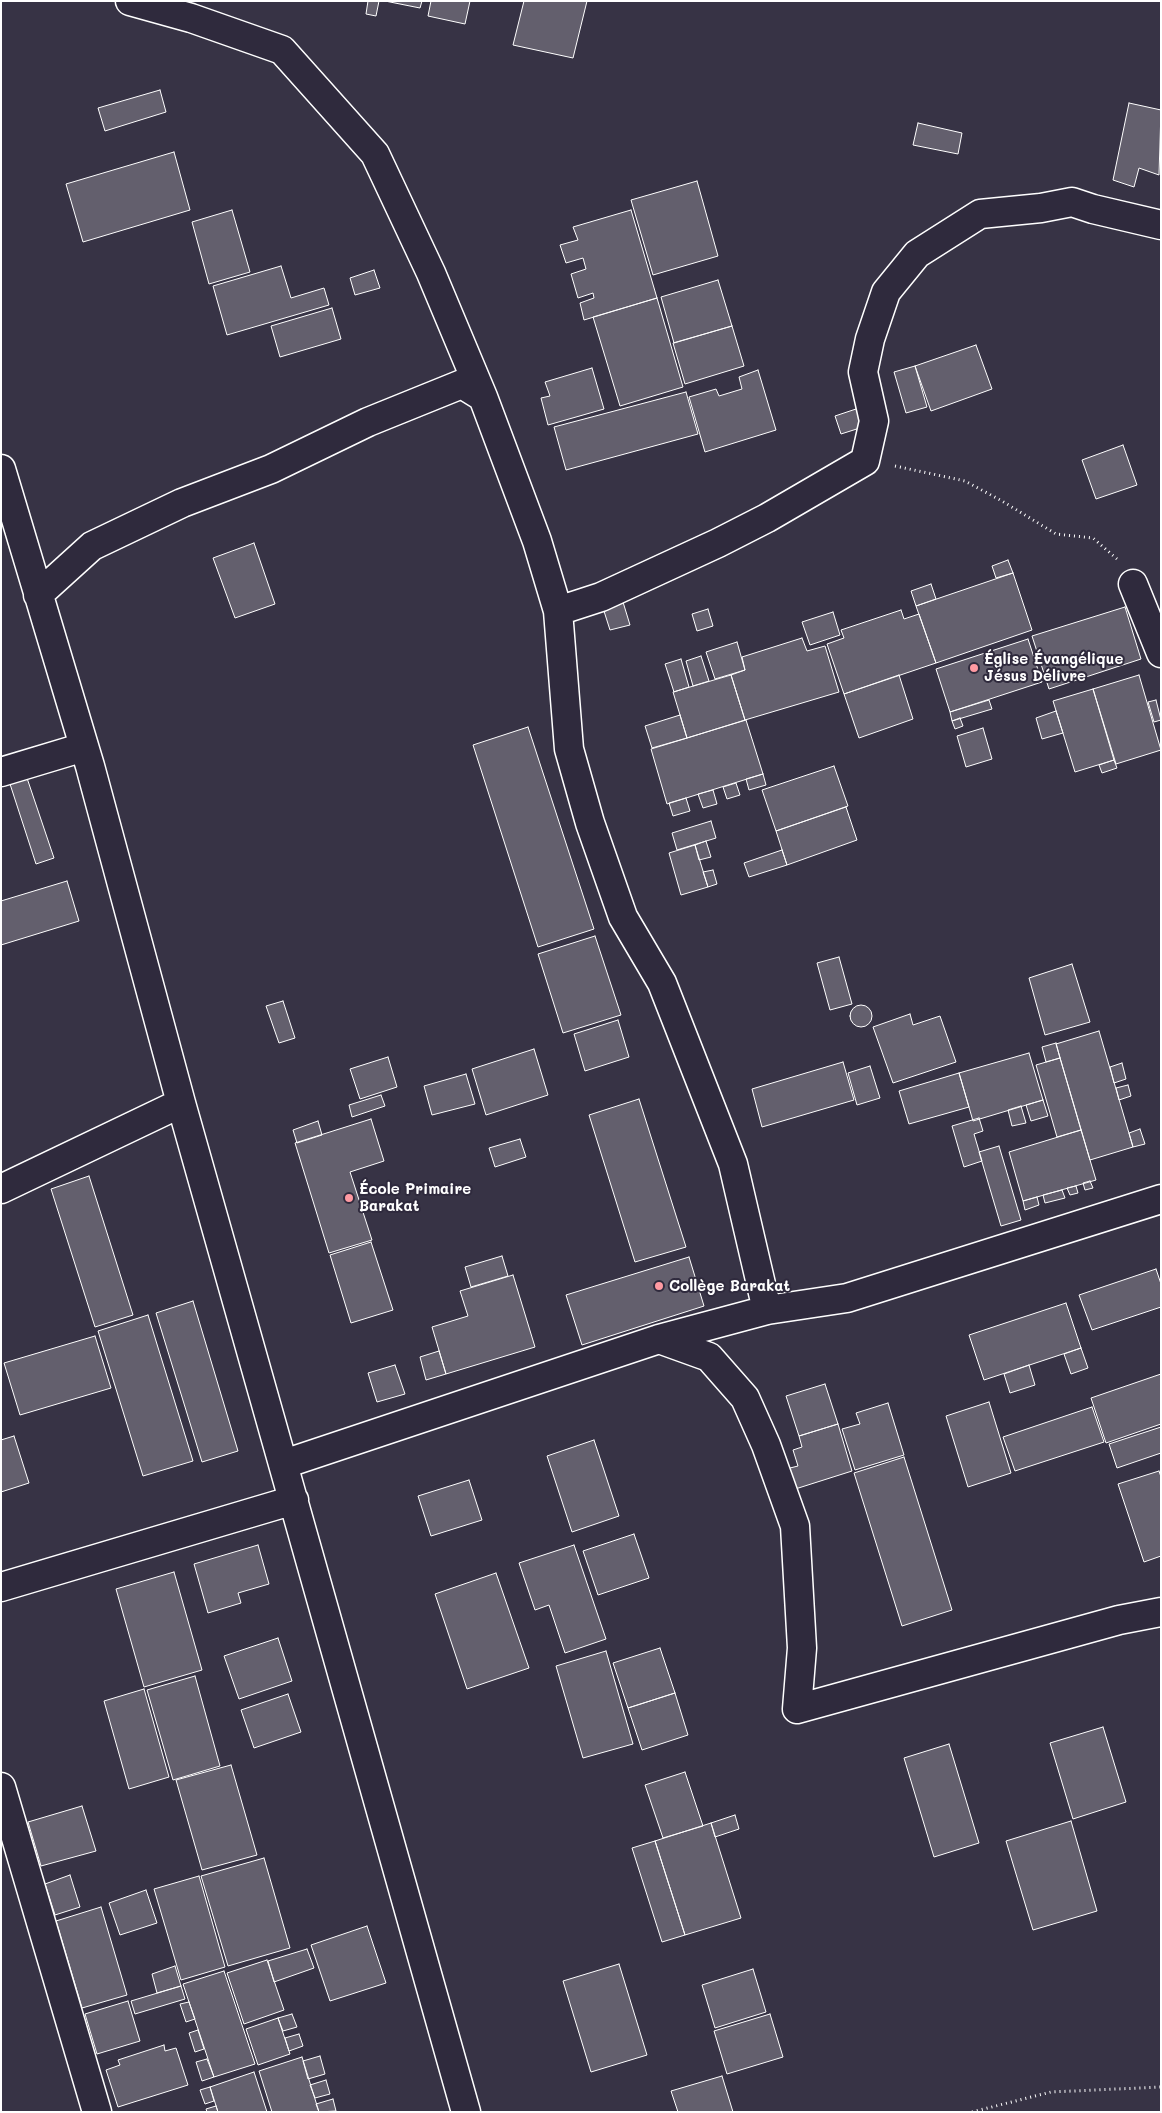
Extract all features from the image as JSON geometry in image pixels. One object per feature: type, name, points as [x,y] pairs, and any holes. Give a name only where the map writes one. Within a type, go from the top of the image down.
[{"type":"street","points":[[130,1],[191,18],[282,50],[375,154],[431,274],[483,397],[537,541],[558,610],[569,749],[590,823],[623,917],[662,983],[733,1164],[767,1310]]},
{"type":"street","points":[[558,610],[601,596],[718,543],[767,518],[865,461],[874,421],[863,372],[870,339],[886,292],[917,254],[980,214],[1041,208],[1072,202],[1093,209],[1161,224]]},
{"type":"street","points":[[38,595],[92,546],[182,503],[271,469],[368,422],[462,384],[483,397]]},
{"type":"street","points":[[1,469],[84,747],[180,1103],[284,1464],[466,2112]]},
{"type":"street","points":[[1133,584],[1161,653]]},
{"type":"street","points":[[1,772],[84,747]]},
{"type":"street","points":[[1,1189],[180,1103]]},
{"type":"street","points":[[284,1464],[659,1338],[767,1310],[847,1298],[1161,1199]]},
{"type":"street","points":[[659,1338],[709,1356],[745,1398],[766,1445],[795,1526],[802,1648],[797,1709],[1110,1623],[1161,1612]]},
{"type":"street","points":[[1,1587],[294,1500]]},
{"type":"street","points":[[1,1787],[97,2112]]},
{"type":"path","points":[[865,461],[965,481],[1002,500],[1056,534],[1093,538],[1115,557],[1133,584]]},
{"type":"path","points":[[972,2112],[1052,2092],[1161,2087]]},
{"type":"building","points":[[368,1],[379,1],[376,16],[366,14]]},
{"type":"building","points":[[385,1],[422,1],[420,8]]},
{"type":"building","points":[[431,1],[470,1],[465,24],[428,16]]},
{"type":"building","points":[[524,1],[587,1],[573,58],[513,45]]},
{"type":"building","points":[[160,90],[166,112],[105,131],[98,108]]},
{"type":"building","points":[[1129,103],[1161,110],[1159,175],[1139,168],[1134,187],[1113,180]]},
{"type":"building","points":[[918,123],[962,133],[958,154],[913,145]]},
{"type":"building","points":[[174,152],[190,210],[83,242],[66,184]]},
{"type":"building","points":[[697,181],[718,256],[653,275],[631,200]]},
{"type":"building","points":[[232,210],[250,272],[209,284],[192,222]]},
{"type":"building","points":[[631,210],[657,298],[584,320],[580,303],[594,298],[593,293],[578,298],[571,274],[586,269],[583,258],[566,263],[560,245],[578,240],[573,227]]},
{"type":"building","points":[[281,266],[291,298],[324,288],[329,305],[227,335],[213,286]]},
{"type":"building","points":[[374,270],[380,288],[355,295],[350,278]]},
{"type":"building","points":[[718,280],[732,326],[674,343],[661,297]]},
{"type":"building","points":[[657,298],[683,387],[620,406],[593,317]]},
{"type":"building","points":[[332,308],[341,339],[280,357],[271,326]]},
{"type":"building","points":[[732,326],[744,366],[685,384],[673,343]]},
{"type":"building","points":[[976,345],[992,389],[931,411],[915,366]]},
{"type":"building","points":[[915,366],[927,407],[906,413],[894,372]]},
{"type":"building","points":[[592,368],[604,409],[548,425],[541,398],[550,396],[545,382]]},
{"type":"building","points":[[758,370],[776,430],[705,452],[689,397],[716,389],[719,396],[742,389],[739,377]]},
{"type":"building","points":[[686,392],[698,434],[566,470],[554,427]]},
{"type":"building","points":[[856,409],[863,427],[841,434],[835,416]]},
{"type":"building","points":[[1123,445],[1137,485],[1096,499],[1082,460]]},
{"type":"building","points":[[254,543],[275,604],[235,618],[213,558]]},
{"type":"building","points":[[1008,560],[1013,573],[996,578],[992,566]]},
{"type":"building","points":[[1013,573],[1032,630],[936,663],[916,606]]},
{"type":"building","points":[[931,584],[936,599],[916,606],[911,591]]},
{"type":"building","points":[[623,602],[630,625],[610,630],[603,608]]},
{"type":"building","points":[[1125,607],[1141,659],[1049,689],[1032,636]]},
{"type":"building","points":[[708,609],[713,626],[697,631],[692,614]]},
{"type":"building","points":[[901,610],[904,619],[919,614],[936,663],[844,694],[827,644],[844,638],[841,630]]},
{"type":"building","points":[[833,612],[840,635],[810,645],[802,622]]},
{"type":"building","points":[[802,638],[807,651],[825,646],[839,692],[745,720],[731,675],[745,670],[742,657]]},
{"type":"building","points":[[1028,639],[1042,682],[950,712],[936,669]]},
{"type":"building","points":[[737,642],[745,670],[715,679],[706,652]]},
{"type":"building","points":[[701,656],[709,681],[693,686],[686,661]]},
{"type":"building","points":[[681,659],[689,687],[674,692],[665,664]]},
{"type":"building","points":[[731,675],[745,720],[687,738],[673,692]]},
{"type":"building","points":[[899,675],[913,719],[859,738],[844,694]]},
{"type":"building","points":[[1139,675],[1161,750],[1116,764],[1093,689]]},
{"type":"building","points":[[1093,689],[1114,760],[1075,772],[1053,701]]},
{"type":"building","points":[[989,700],[992,709],[952,721],[950,712]]},
{"type":"building","points":[[1156,700],[1161,720],[1154,722],[1148,702]]},
{"type":"building","points":[[1056,711],[1063,733],[1042,739],[1036,718]]},
{"type":"building","points":[[680,715],[687,738],[652,748],[645,726]]},
{"type":"building","points":[[960,718],[963,726],[955,729],[952,721]]},
{"type":"building","points":[[746,720],[763,774],[667,804],[651,749]]},
{"type":"building","points":[[528,727],[594,929],[538,947],[473,745]]},
{"type":"building","points":[[983,728],[992,759],[966,767],[957,736]]},
{"type":"building","points":[[1114,760],[1117,768],[1102,773],[1099,765]]},
{"type":"building","points":[[834,766],[848,806],[776,831],[762,790]]},
{"type":"building","points":[[763,774],[766,785],[749,790],[746,779]]},
{"type":"building","points":[[27,778],[54,858],[36,864],[10,784]]},
{"type":"building","points":[[736,783],[740,795],[727,799],[723,787]]},
{"type":"building","points":[[713,790],[717,804],[703,808],[698,794]]},
{"type":"building","points":[[686,798],[690,811],[673,816],[669,803]]},
{"type":"building","points":[[846,807],[857,840],[787,865],[776,831]]},
{"type":"building","points":[[711,821],[716,838],[677,850],[672,833]]},
{"type":"building","points":[[706,841],[711,857],[699,860],[695,845]]},
{"type":"building","points":[[695,845],[708,887],[681,895],[669,853]]},
{"type":"building","points":[[782,850],[787,865],[749,877],[744,863]]},
{"type":"building","points":[[713,870],[717,884],[708,887],[703,872]]},
{"type":"building","points":[[67,881],[79,921],[1,945],[1,901]]},
{"type":"building","points":[[595,936],[621,1015],[563,1033],[538,954]]},
{"type":"building","points":[[839,957],[852,1004],[830,1010],[817,963]]},
{"type":"building","points":[[1072,964],[1090,1022],[1045,1035],[1029,978]]},
{"type":"building","points":[[283,1001],[295,1038],[279,1043],[266,1006]]},
{"type":"building","points":[[861,1005],[869,1008],[872,1016],[869,1024],[861,1027],[853,1024],[850,1016],[853,1008]]},
{"type":"building","points":[[910,1014],[913,1025],[940,1016],[956,1062],[893,1083],[873,1027]]},
{"type":"building","points":[[618,1020],[629,1057],[585,1071],[574,1034]]},
{"type":"building","points":[[1099,1031],[1133,1147],[1090,1160],[1056,1044]]},
{"type":"building","points":[[1056,1043],[1060,1058],[1046,1062],[1042,1047]]},
{"type":"building","points":[[534,1049],[548,1095],[486,1115],[472,1069]]},
{"type":"building","points":[[1029,1053],[1043,1100],[973,1121],[959,1073]]},
{"type":"building","points":[[388,1057],[397,1087],[360,1099],[350,1069]]},
{"type":"building","points":[[1060,1058],[1081,1130],[1057,1137],[1036,1065]]},
{"type":"building","points":[[843,1062],[854,1100],[762,1127],[752,1089]]},
{"type":"building","points":[[1122,1063],[1126,1079],[1114,1083],[1110,1067]]},
{"type":"building","points":[[870,1066],[880,1098],[857,1105],[848,1073]]},
{"type":"building","points":[[959,1073],[969,1107],[909,1124],[899,1091]]},
{"type":"building","points":[[466,1074],[475,1104],[432,1115],[424,1086]]},
{"type":"building","points":[[1128,1085],[1131,1096],[1119,1100],[1116,1088]]},
{"type":"building","points":[[381,1095],[385,1106],[352,1117],[349,1105]]},
{"type":"building","points":[[639,1099],[686,1247],[635,1262],[589,1115]]},
{"type":"building","points":[[1043,1100],[1048,1116],[1031,1121],[1026,1105]]},
{"type":"building","points":[[1021,1106],[1026,1123],[1012,1126],[1008,1110]]},
{"type":"building","points":[[979,1118],[983,1131],[974,1134],[982,1161],[964,1167],[952,1126]]},
{"type":"building","points":[[371,1119],[384,1161],[350,1172],[372,1240],[329,1253],[295,1143]]},
{"type":"building","points":[[318,1121],[322,1135],[297,1143],[293,1130]]},
{"type":"building","points":[[1140,1129],[1145,1144],[1133,1147],[1129,1133]]},
{"type":"building","points":[[1081,1130],[1096,1180],[1023,1201],[1009,1152]]},
{"type":"building","points":[[520,1139],[526,1157],[495,1167],[489,1148]]},
{"type":"building","points":[[999,1146],[1021,1220],[1001,1226],[979,1152]]},
{"type":"building","points":[[89,1176],[133,1315],[95,1327],[51,1189]]},
{"type":"building","points":[[1090,1181],[1093,1188],[1085,1190],[1083,1183]]},
{"type":"building","points":[[1076,1186],[1078,1193],[1070,1195],[1067,1188]]},
{"type":"building","points":[[1062,1190],[1065,1198],[1045,1203],[1043,1195]]},
{"type":"building","points":[[1037,1197],[1039,1205],[1025,1210],[1023,1201]]},
{"type":"building","points":[[371,1242],[393,1310],[351,1323],[330,1255]]},
{"type":"building","points":[[502,1256],[508,1276],[471,1287],[465,1267]]},
{"type":"building","points":[[689,1257],[704,1306],[582,1345],[566,1295]]},
{"type":"building","points":[[1156,1269],[1161,1284],[1161,1307],[1092,1330],[1079,1295]]},
{"type":"building","points":[[513,1275],[535,1347],[446,1374],[432,1327],[468,1316],[460,1291]]},
{"type":"building","points":[[193,1301],[238,1451],[202,1462],[156,1313]]},
{"type":"building","points":[[1066,1303],[1081,1348],[984,1380],[969,1335]]},
{"type":"building","points":[[148,1315],[193,1461],[143,1476],[98,1331]]},
{"type":"building","points":[[95,1336],[111,1388],[20,1415],[4,1363]]},
{"type":"building","points":[[1081,1348],[1088,1368],[1071,1374],[1064,1354]]},
{"type":"building","points":[[439,1351],[446,1374],[426,1380],[420,1357]]},
{"type":"building","points":[[395,1365],[405,1394],[377,1402],[368,1373]]},
{"type":"building","points":[[1029,1365],[1035,1385],[1010,1393],[1004,1374]]},
{"type":"building","points":[[1161,1374],[1161,1424],[1106,1443],[1091,1398]]},
{"type":"building","points":[[825,1384],[838,1424],[799,1436],[786,1396]]},
{"type":"building","points":[[989,1402],[1011,1473],[968,1487],[946,1416]]},
{"type":"building","points":[[888,1403],[904,1455],[855,1470],[842,1429],[860,1424],[856,1413]]},
{"type":"building","points":[[1092,1407],[1104,1442],[1015,1471],[1003,1437]]},
{"type":"building","points":[[838,1424],[852,1471],[789,1491],[782,1470],[798,1466],[793,1450],[802,1447],[799,1436]]},
{"type":"building","points":[[1161,1427],[1161,1453],[1117,1468],[1109,1444]]},
{"type":"building","points":[[14,1436],[29,1483],[1,1492],[1,1440]]},
{"type":"building","points":[[594,1440],[619,1516],[572,1532],[547,1456]]},
{"type":"building","points":[[904,1457],[952,1610],[902,1626],[854,1473]]},
{"type":"building","points":[[1159,1471],[1161,1477],[1161,1556],[1144,1562],[1118,1484]]},
{"type":"building","points":[[469,1480],[482,1520],[431,1536],[418,1496]]},
{"type":"building","points":[[634,1534],[649,1578],[598,1595],[583,1551]]},
{"type":"building","points":[[258,1545],[269,1584],[238,1593],[241,1603],[208,1613],[194,1564]]},
{"type":"building","points":[[574,1545],[606,1639],[565,1653],[549,1605],[535,1610],[519,1563]]},
{"type":"building","points":[[174,1572],[202,1670],[144,1687],[116,1589]]},
{"type":"building","points":[[496,1573],[529,1668],[467,1689],[435,1594]]},
{"type":"building","points":[[278,1638],[292,1681],[239,1699],[224,1656]]},
{"type":"building","points":[[660,1648],[675,1693],[628,1708],[613,1663]]},
{"type":"building","points":[[606,1651],[633,1744],[583,1758],[556,1666]]},
{"type":"building","points":[[195,1676],[220,1766],[173,1780],[147,1690]]},
{"type":"building","points":[[144,1689],[169,1777],[129,1789],[104,1701]]},
{"type":"building","points":[[675,1693],[688,1735],[642,1750],[628,1708]]},
{"type":"building","points":[[288,1694],[301,1732],[254,1748],[241,1710]]},
{"type":"building","points":[[1103,1727],[1126,1802],[1073,1819],[1050,1743]]},
{"type":"building","points":[[949,1744],[979,1843],[934,1857],[904,1758]]},
{"type":"building","points":[[231,1765],[257,1855],[202,1870],[176,1780]]},
{"type":"building","points":[[685,1772],[703,1826],[663,1838],[645,1785]]},
{"type":"building","points":[[82,1806],[96,1851],[41,1866],[28,1822]]},
{"type":"building","points":[[735,1815],[739,1829],[715,1837],[711,1823]]},
{"type":"building","points":[[1071,1821],[1097,1911],[1033,1930],[1006,1841]]},
{"type":"building","points":[[711,1823],[741,1918],[685,1935],[655,1841]]},
{"type":"building","points":[[655,1841],[685,1935],[662,1942],[632,1848]]},
{"type":"building","points":[[264,1858],[290,1948],[228,1966],[201,1876]]},
{"type":"building","points":[[70,1875],[80,1907],[55,1915],[45,1884]]},
{"type":"building","points":[[199,1876],[225,1967],[181,1980],[154,1889]]},
{"type":"building","points":[[146,1890],[157,1923],[120,1935],[109,1903]]},
{"type":"building","points":[[101,1907],[127,1995],[82,2008],[56,1921]]},
{"type":"building","points":[[367,1926],[386,1983],[330,2001],[311,1945]]},
{"type":"building","points":[[307,1949],[314,1968],[274,1982],[268,1961]]},
{"type":"building","points":[[267,1960],[284,2010],[244,2024],[227,1973]]},
{"type":"building","points":[[619,1964],[647,2055],[591,2072],[563,1981]]},
{"type":"building","points":[[175,1966],[181,1986],[157,1993],[152,1974]]},
{"type":"building","points":[[753,1969],[766,2012],[715,2028],[702,1985]]},
{"type":"building","points":[[224,1971],[255,2064],[214,2077],[183,1984]]},
{"type":"building","points":[[181,1986],[185,1999],[135,2014],[131,2001]]},
{"type":"building","points":[[128,2001],[140,2041],[97,2054],[85,2014]]},
{"type":"building","points":[[189,2002],[195,2019],[186,2022],[180,2004]]},
{"type":"building","points":[[292,2014],[297,2027],[283,2031],[278,2018]]},
{"type":"building","points":[[770,2014],[783,2057],[727,2074],[714,2031]]},
{"type":"building","points":[[278,2018],[290,2054],[258,2065],[246,2029]]},
{"type":"building","points":[[198,2030],[204,2049],[195,2052],[189,2033]]},
{"type":"building","points":[[299,2034],[303,2046],[289,2051],[285,2038]]},
{"type":"building","points":[[164,2045],[165,2051],[176,2048],[188,2085],[118,2107],[106,2070],[120,2065],[118,2060]]},
{"type":"building","points":[[320,2056],[325,2074],[308,2079],[303,2061]]},
{"type":"building","points":[[302,2057],[319,2112],[272,2112],[259,2071]]},
{"type":"building","points":[[207,2059],[214,2077],[202,2081],[196,2062]]},
{"type":"building","points":[[254,2072],[267,2112],[218,2112],[210,2087]]},
{"type":"building","points":[[722,2076],[733,2112],[678,2112],[671,2091]]},
{"type":"building","points":[[326,2080],[330,2094],[315,2098],[310,2085]]},
{"type":"building","points":[[210,2087],[214,2101],[205,2104],[200,2090]]},
{"type":"building","points":[[333,2099],[336,2111],[319,2112],[316,2104]]},
{"type":"building","points":[[216,2106],[218,2112],[207,2112],[206,2109]]},
{"type":"place","name":"Église Évangélique Jésus Délivre","points":[[974,668]]},
{"type":"place","name":"École Primaire Barakat","points":[[349,1198]]},
{"type":"place","name":"Collège Barakat","points":[[659,1286]]}]
